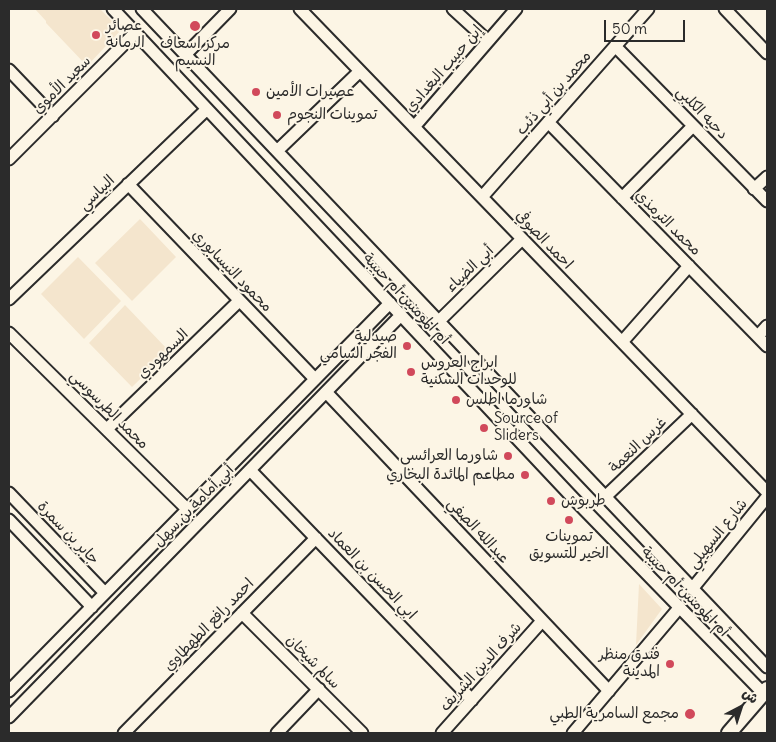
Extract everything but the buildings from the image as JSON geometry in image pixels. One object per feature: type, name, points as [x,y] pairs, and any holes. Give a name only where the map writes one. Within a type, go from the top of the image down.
[{"type":"main road","points":[[729,733],[765,691]]},
{"type":"street","name":"أم المومنين أم حبيبة","points":[[113,9],[679,608],[765,691]]},
{"type":"street","name":"أم المومنين أم حبيبة","points":[[142,9],[767,667]]},
{"type":"street","points":[[185,54],[230,9]]},
{"type":"street","name":"احمد الصوفي","points":[[300,9],[767,492]]},
{"type":"street","points":[[453,9],[488,41]]},
{"type":"street","name":"إبن حبيب البغدادي","points":[[414,127],[516,9]]},
{"type":"street","name":"محمد بن أبي ذئب","points":[[482,197],[648,9]]},
{"type":"street","points":[[725,9],[765,46]]},
{"type":"street","name":"سعيد الأموي","points":[[9,159],[135,33]]},
{"type":"street","name":"دحيه الكلبي","points":[[615,46],[767,202]]},
{"type":"street","points":[[9,70],[53,116]]},
{"type":"street","points":[[277,151],[360,71]]},
{"type":"street","name":"البياسي","points":[[9,299],[206,109]]},
{"type":"street","name":"محمد الترمذي","points":[[548,122],[767,346]]},
{"type":"street","points":[[622,198],[693,126]]},
{"type":"street","points":[[754,189],[767,177]]},
{"type":"street","name":"محمود النيسابوري","points":[[128,184],[315,379]]},
{"type":"street","name":"أبي الضياء","points":[[439,321],[522,239]]},
{"type":"street","points":[[622,342],[689,266]]},
{"type":"street","name":"السمهودي","points":[[107,430],[239,301]]},
{"type":"street","name":"أبي أمامة بن سهل","points":[[9,691],[390,303]]},
{"type":"street","name":"أبي أمامة بن سهل","points":[[9,717],[401,315]]},
{"type":"street","points":[[758,336],[767,326]]},
{"type":"street","name":"محمد الطرسوسي","points":[[9,333],[188,509]]},
{"type":"street","name":"عبدالله الصفي","points":[[326,392],[608,692]]},
{"type":"street","name":"غرس النعمة","points":[[605,497],[692,414]]},
{"type":"street","name":"ابي الحسن بن العماد","points":[[250,470],[472,700]]},
{"type":"street","name":"جابر بن سمرة","points":[[9,493],[105,593]]},
{"type":"street","name":"شارع السهيلي","points":[[692,589],[767,497]]},
{"type":"street","points":[[9,520],[92,607]]},
{"type":"street","name":"احمد رافع الطهطاوي","points":[[124,733],[316,538]]},
{"type":"street","points":[[573,733],[679,608]]},
{"type":"street","name":"سالم شيخان","points":[[242,613],[362,733]]},
{"type":"street","name":"شرف الدين الشريف","points":[[442,733],[542,622]]},
{"type":"street","points":[[277,733],[318,690]]},
{"type":"shaded area","points":[[35,9],[100,9],[121,30],[87,66]]},
{"type":"shaded area","points":[[140,219],[176,257],[132,301],[95,263]]},
{"type":"shaded area","points":[[78,257],[121,301],[84,339],[41,294]]},
{"type":"shaded area","points":[[125,305],[169,351],[132,387],[89,343]]},
{"type":"shaded area","points":[[639,584],[662,609],[636,645]]},
{"type":"place","name":"مركز اسعاف النسيم","points":[[195,26]]},
{"type":"place","name":"عصائر الرمانة","points":[[96,35]]},
{"type":"place","name":"عصيرات الأمين","points":[[256,92]]},
{"type":"place","name":"تموينات النجوم","points":[[277,115]]},
{"type":"place","name":"صيدلية الفجر السامي","points":[[407,346]]},
{"type":"place","name":"ابراج العروس للوحدات السكنية","points":[[411,372]]},
{"type":"place","name":"شاورما اطلس","points":[[456,400]]},
{"type":"place","name":"Source of Sliders","points":[[484,428]]},
{"type":"place","name":"شاورما العرائسي","points":[[508,456]]},
{"type":"place","name":"مطاعم المائدة البخاري","points":[[525,475]]},
{"type":"place","name":"طربوش","points":[[551,501]]},
{"type":"place","name":"تموينات الخير للتسويق","points":[[569,520]]},
{"type":"place","name":"فندق منظر المدينة","points":[[670,664]]},
{"type":"place","name":"مجمع السامرية الطبي","points":[[690,714]]}]
